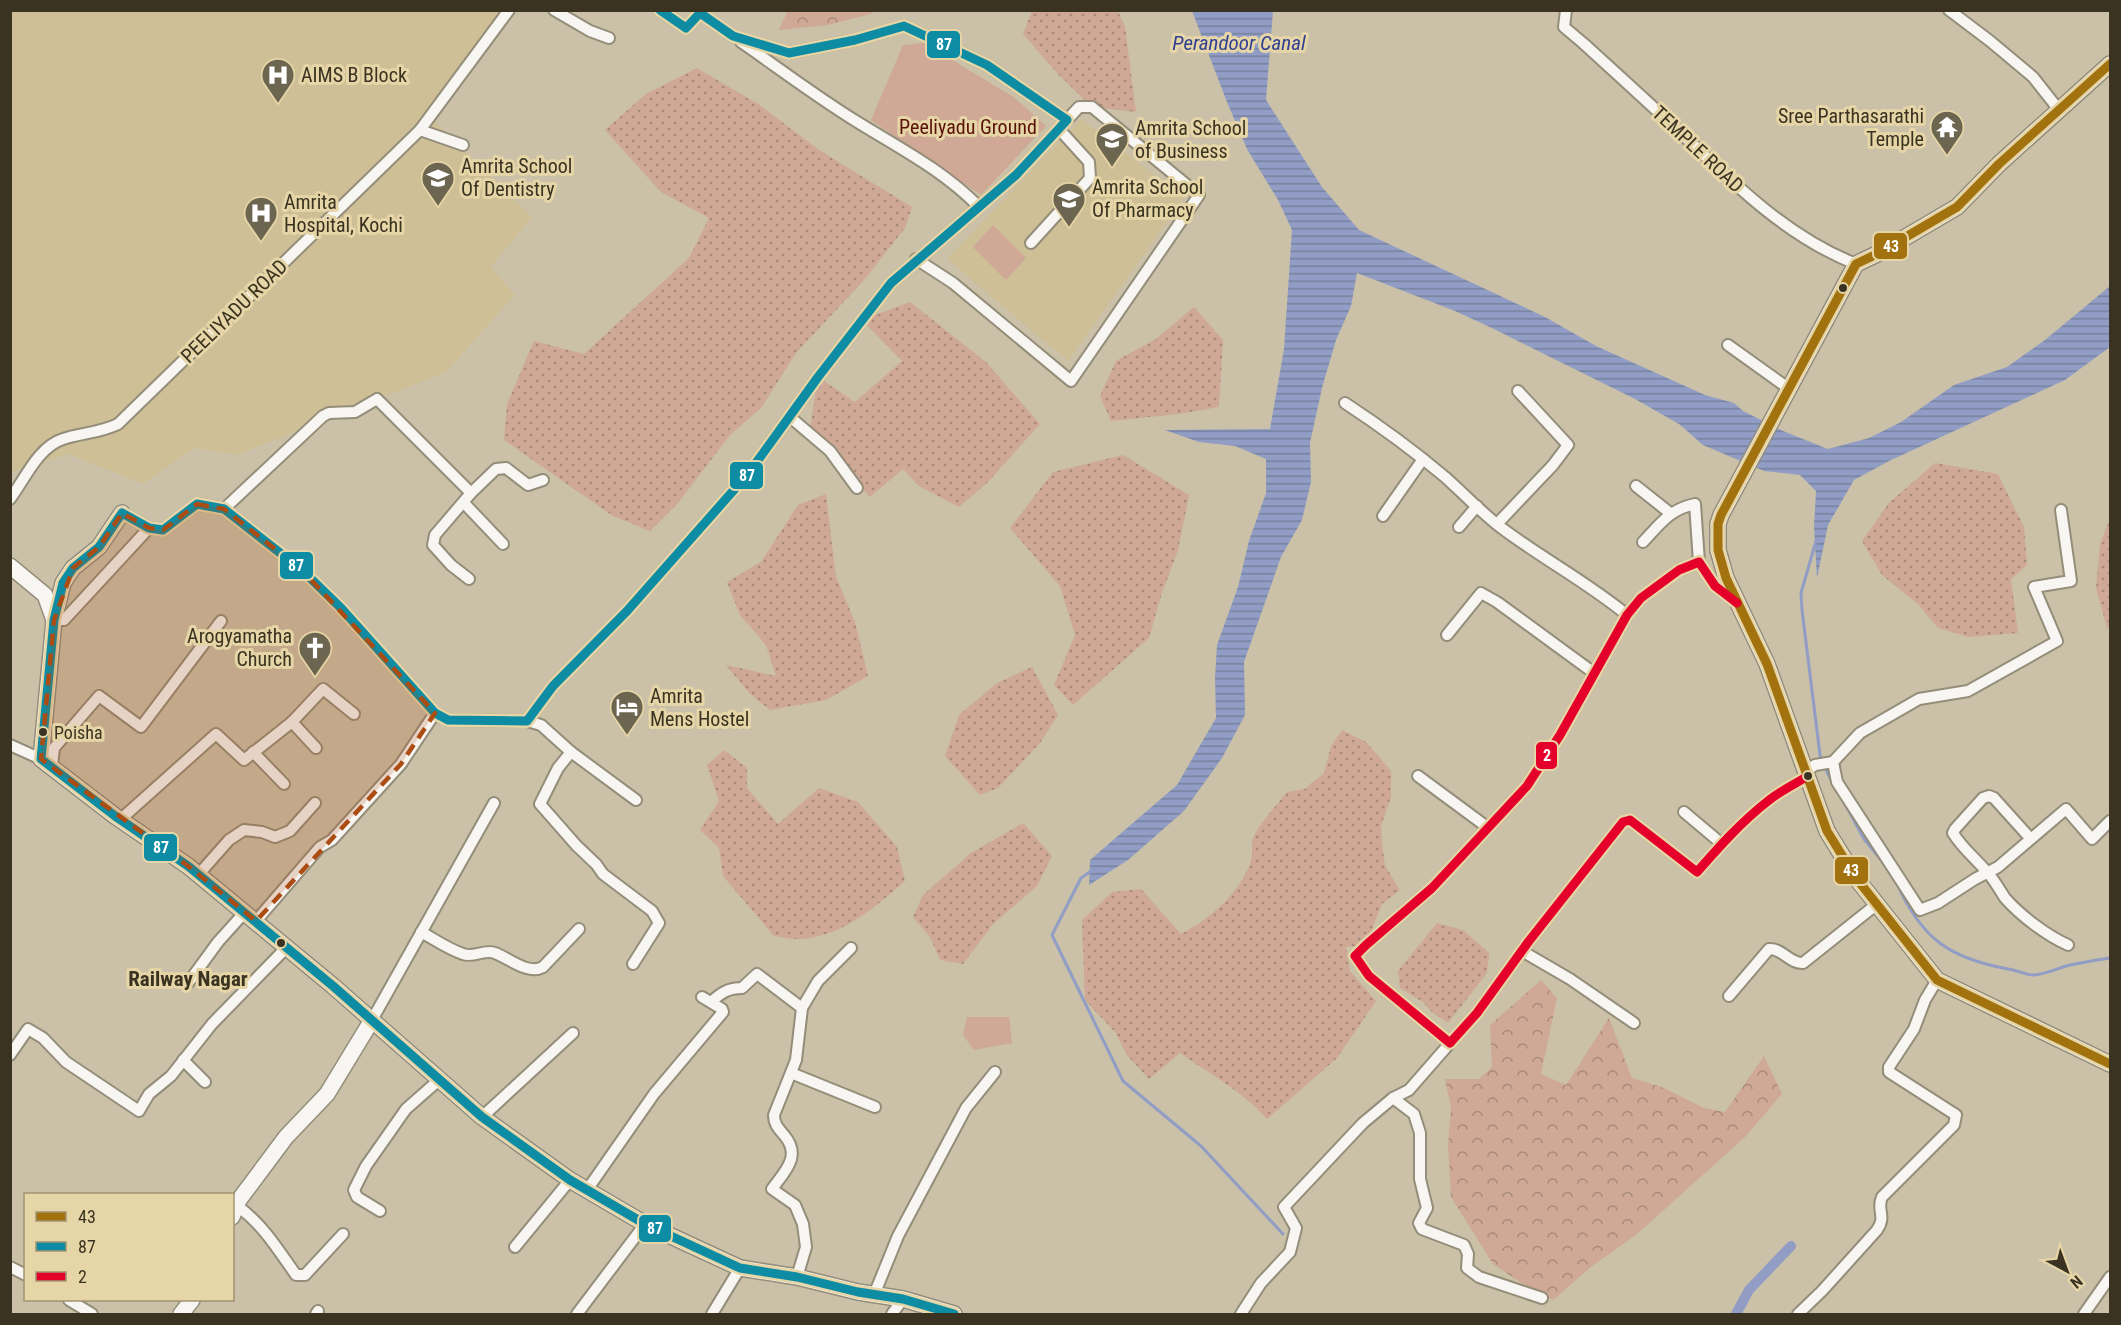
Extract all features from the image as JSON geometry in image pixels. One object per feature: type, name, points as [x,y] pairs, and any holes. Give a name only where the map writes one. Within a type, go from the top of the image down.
[{"type":"street","name":"PEELIYADU ROAD","points":[[10,499],[39,458],[51,446],[63,439],[107,430],[118,424],[420,130],[509,10]]},
{"type":"street","points":[[554,10],[590,31],[609,38]]},
{"type":"street","points":[[660,10],[686,28],[701,12],[858,122],[919,159],[962,189],[979,207]]},
{"type":"street","name":"TEMPLE ROAD","points":[[1566,10],[1564,27],[1730,180],[1803,238],[1839,258],[1856,264]]},
{"type":"street","points":[[1949,10],[1990,40],[2033,77],[2060,110]]},
{"type":"street","points":[[734,36],[789,53],[855,40],[904,26],[987,65],[1067,120]]},
{"type":"street","points":[[2110,64],[1999,164],[1957,207],[1856,264],[1721,515],[1717,534],[1721,563],[1737,604],[1767,664],[1810,770],[1827,831],[1856,878],[1937,980],[2110,1064]]},
{"type":"street","points":[[527,721],[553,686],[629,609],[748,474],[818,377],[891,282],[916,259],[1016,175],[1079,107],[1092,107],[1199,195],[1071,381],[953,283],[916,259]]},
{"type":"street","points":[[1031,243],[1090,178],[1089,162],[1059,129]]},
{"type":"street","points":[[420,130],[463,145]]},
{"type":"street","points":[[1728,345],[1788,388]]},
{"type":"street","points":[[1497,524],[1553,465],[1568,445],[1518,391]]},
{"type":"street","points":[[224,509],[324,416],[329,413],[355,412],[377,399],[471,493]]},
{"type":"street","points":[[1345,403],[1423,459],[1497,524],[1627,615]]},
{"type":"street","points":[[790,417],[830,451],[856,488]]},
{"type":"street","points":[[1383,516],[1423,459]]},
{"type":"street","points":[[469,579],[451,565],[434,545],[435,535],[471,493],[496,469],[502,467],[528,485],[543,480]]},
{"type":"street","points":[[1636,486],[1670,513]]},
{"type":"street","points":[[464,503],[502,544]]},
{"type":"street","points":[[46,763],[54,620],[63,583],[73,568],[99,547],[122,513],[149,528],[163,530],[196,504],[224,509],[302,570],[341,608],[435,713],[447,720],[527,721],[541,725],[571,752],[636,800]]},
{"type":"street","points":[[1643,542],[1670,513],[1683,506],[1695,504],[1699,562],[1715,586],[1737,604]]},
{"type":"street","points":[[1459,527],[1477,506]]},
{"type":"street","points":[[1241,1314],[1261,1283],[1290,1252],[1296,1228],[1284,1207],[1363,1123],[1393,1098],[1409,1090],[1477,1012],[1623,822],[1630,820],[1697,872],[1722,844],[1768,800],[1810,770],[1831,762],[1860,733],[1919,699],[1968,691],[2057,641],[2034,587],[2071,582],[2061,510]]},
{"type":"street","points":[[54,620],[64,620],[149,528]]},
{"type":"street","points":[[1450,1043],[1369,976],[1355,956],[1432,888],[1527,786],[1560,735],[1627,615],[1641,598],[1679,570],[1699,562]]},
{"type":"street","points":[[10,566],[45,595],[54,620]]},
{"type":"street","points":[[1447,635],[1481,593],[1497,602],[1594,673]]},
{"type":"street","points":[[46,763],[54,748],[99,696],[141,727],[221,621]]},
{"type":"street","points":[[121,819],[216,734],[244,760],[292,722],[323,689],[354,714]]},
{"type":"street","points":[[188,982],[218,942],[250,917],[320,847],[332,840],[400,764],[435,713]]},
{"type":"street","points":[[292,722],[316,748]]},
{"type":"street","points":[[10,745],[46,763],[199,874],[287,947],[482,1117],[570,1180],[645,1224],[740,1268],[797,1277],[874,1295],[903,1299],[954,1314]]},
{"type":"street","points":[[253,752],[284,784]]},
{"type":"street","points":[[571,752],[558,768],[540,804],[603,874],[652,911],[659,923],[633,964]]},
{"type":"street","points":[[1831,762],[1837,782],[1920,910],[1938,903],[1998,867],[2066,809],[2092,839],[2110,821]]},
{"type":"street","points":[[1418,776],[1487,827]]},
{"type":"street","points":[[2031,838],[1994,798],[1989,796],[1983,798],[1953,833],[2007,899],[2033,922],[2068,945]]},
{"type":"street","points":[[199,874],[229,840],[244,830],[262,832],[275,837],[290,831],[315,802]]},
{"type":"street","points":[[344,1234],[305,1275],[296,1275],[249,1214],[235,1212],[239,1200],[286,1137],[327,1094],[372,1020],[494,803]]},
{"type":"street","points":[[1684,812],[1722,844]]},
{"type":"street","points":[[1729,996],[1768,949],[1776,949],[1796,963],[1803,963],[1877,904]]},
{"type":"street","points":[[421,932],[462,954],[471,956],[493,952],[531,970],[538,970],[579,929]]},
{"type":"street","points":[[10,1055],[28,1029],[43,1038],[66,1062],[139,1111],[149,1094],[171,1076],[233,1002],[287,947]]},
{"type":"street","points":[[797,1277],[806,1247],[803,1224],[795,1205],[772,1189],[788,1167],[793,1153],[790,1142],[774,1123],[774,1114],[796,1060],[802,1008],[818,981],[851,948]]},
{"type":"street","points":[[1522,951],[1570,979],[1634,1023]]},
{"type":"street","points":[[587,1190],[654,1094],[723,1012],[707,1000],[732,988],[742,988],[757,974],[802,1008]]},
{"type":"street","points":[[1798,1314],[1877,1230],[1883,1220],[1879,1203],[1881,1197],[1957,1119],[1956,1115],[1889,1072],[1889,1067],[1914,1029],[1925,1000],[1937,980]]},
{"type":"street","points":[[482,1117],[573,1033]]},
{"type":"street","points":[[183,1060],[205,1082]]},
{"type":"street","points":[[874,1295],[898,1236],[966,1108],[995,1072]]},
{"type":"street","points":[[791,1073],[875,1107]]},
{"type":"street","points":[[380,1211],[357,1197],[354,1190],[366,1166],[406,1109],[439,1080]]},
{"type":"street","points":[[1393,1098],[1414,1114],[1420,1133],[1420,1179],[1427,1208],[1419,1223],[1422,1229],[1464,1245],[1468,1254],[1467,1268],[1479,1277],[1542,1298]]},
{"type":"street","points":[[514,1247],[570,1180]]},
{"type":"street","points":[[577,1314],[645,1224]]},
{"type":"street","points":[[10,1267],[24,1274]]},
{"type":"street","points":[[712,1314],[740,1268]]},
{"type":"street","points":[[2084,1314],[2110,1277]]},
{"type":"street","points":[[892,1314],[903,1299]]},
{"type":"street","points":[[72,1301],[92,1314]]},
{"type":"street","points":[[181,1314],[191,1301]]},
{"type":"highlighted area","points":[[197,504],[224,509],[302,570],[435,713],[401,764],[256,921],[188,866],[41,759],[54,620],[73,568],[99,547],[122,513],[149,528],[163,530]]},
{"type":"shaded area","name":"Amrita Hospital, Kochi","points":[[11,11],[514,11],[433,120],[532,217],[491,267],[515,295],[446,372],[237,455],[194,448],[143,484],[68,454],[11,472]]},
{"type":"shaded area","name":"Amrita School Of Pharmacy","points":[[1081,119],[1184,198],[1068,361],[947,259]]},
{"type":"green space","points":[[788,10],[873,11],[871,14],[828,25],[779,30]]},
{"type":"green space","points":[[1032,11],[1118,11],[1125,27],[1136,112],[1092,107],[1059,75],[1023,34]]},
{"type":"green space","name":"Peeliyadu Ground","points":[[924,43],[1015,98],[1046,126],[981,195],[871,120],[903,45]]},
{"type":"green space","points":[[697,68],[758,104],[819,150],[912,207],[905,228],[864,280],[796,353],[761,408],[730,435],[678,503],[650,531],[613,516],[504,440],[507,404],[534,341],[584,354],[689,258],[709,218],[661,192],[605,130],[646,94]]},
{"type":"green space","points":[[993,225],[1026,258],[1006,280],[973,247]]},
{"type":"green space","points":[[910,302],[986,362],[1040,424],[988,482],[959,507],[919,486],[903,469],[870,497],[810,429],[818,377],[855,402],[902,361],[862,320]]},
{"type":"green space","points":[[1194,307],[1223,340],[1219,407],[1111,421],[1100,396],[1116,361],[1156,339]]},
{"type":"green space","points":[[1123,455],[1189,495],[1178,550],[1149,638],[1073,705],[1054,685],[1075,635],[1060,586],[1010,528],[1053,472]]},
{"type":"green space","points":[[1935,463],[1998,474],[2024,527],[2027,565],[2011,579],[2018,633],[1969,637],[1938,628],[1918,604],[1882,575],[1862,541],[1889,503]]},
{"type":"green space","points":[[826,494],[836,577],[855,622],[868,676],[826,700],[770,710],[750,694],[726,665],[776,676],[766,645],[740,615],[727,582],[761,562],[798,505]]},
{"type":"green space","points":[[2110,518],[2110,629],[2107,628],[2096,588],[2100,544]]},
{"type":"green space","points":[[1032,667],[1058,715],[1040,743],[998,788],[980,795],[945,756],[959,715],[997,683]]},
{"type":"green space","points":[[1342,730],[1366,742],[1391,771],[1391,797],[1381,826],[1382,844],[1385,866],[1400,890],[1382,904],[1366,945],[1346,947],[1350,971],[1376,1001],[1337,1058],[1267,1119],[1236,1091],[1180,1053],[1149,1079],[1127,1055],[1115,1032],[1085,1000],[1082,920],[1112,892],[1141,889],[1181,934],[1203,921],[1223,904],[1240,884],[1251,861],[1253,838],[1287,792],[1305,789],[1324,773],[1331,746]]},
{"type":"green space","points":[[724,750],[747,768],[747,788],[778,824],[819,788],[858,802],[897,847],[905,881],[869,911],[843,927],[814,937],[798,939],[774,936],[723,876],[719,848],[700,830],[719,801],[707,765]]},
{"type":"green space","points":[[1023,823],[1052,856],[1037,886],[993,924],[963,964],[940,960],[930,937],[913,917],[923,895],[971,853]]},
{"type":"green space","points":[[1437,923],[1463,930],[1489,953],[1487,973],[1448,1023],[1433,1013],[1423,1002],[1400,988],[1398,971]]},
{"type":"green space","points":[[1541,980],[1557,998],[1541,1074],[1566,1085],[1609,1018],[1632,1078],[1662,1087],[1704,1108],[1725,1112],[1764,1056],[1782,1094],[1745,1137],[1636,1235],[1592,1266],[1553,1300],[1493,1264],[1451,1197],[1448,1145],[1451,1108],[1445,1079],[1479,1079],[1492,1067],[1490,1025]]},
{"type":"green space","points":[[967,1017],[1009,1017],[1012,1043],[974,1050],[963,1035]]},
{"type":"water","name":"Perandoor Canal","points":[[1192,11],[1273,11],[1266,100],[1322,187],[1359,230],[1545,317],[1596,346],[1705,395],[1734,403],[1743,411],[1783,431],[1828,449],[1869,438],[1901,422],[1954,385],[2007,367],[2045,340],[2110,286],[2110,347],[2065,380],[1889,461],[1854,480],[1828,525],[1817,578],[1814,527],[1816,491],[1800,475],[1764,471],[1703,445],[1679,424],[1635,399],[1455,311],[1357,273],[1351,306],[1336,340],[1322,388],[1310,443],[1311,482],[1302,520],[1281,557],[1244,662],[1245,715],[1222,758],[1184,811],[1128,860],[1089,885],[1090,860],[1177,785],[1216,718],[1217,645],[1238,587],[1249,541],[1266,493],[1266,459],[1235,446],[1199,442],[1165,430],[1270,429],[1284,349],[1292,230],[1278,200],[1247,149]]},
{"type":"waterway","points":[[1816,541],[1801,593],[1802,610],[1820,755],[1838,793]]},
{"type":"waterway","points":[[1845,804],[1864,839],[1886,866]]},
{"type":"waterway","points":[[1091,871],[1081,878],[1052,935],[1123,1081],[1201,1146],[1283,1234]]},
{"type":"waterway","points":[[1897,884],[1917,919],[1928,932],[1940,943],[1969,959],[2034,975],[2070,965],[2110,958]]},
{"type":"waterway","points":[[1736,1314],[1749,1290],[1791,1246]]},
{"type":"transit line","name":"87","points":[[660,10],[686,28],[700,13],[733,36],[789,53],[855,40],[904,26],[987,65],[1067,120],[1016,175],[891,283],[818,377],[748,474],[627,611],[553,686],[527,721],[448,720],[435,713],[341,608],[302,570],[224,509],[197,504],[163,530],[149,528],[122,513],[99,547],[73,568],[63,583],[54,620],[41,759],[115,816],[188,866],[333,986],[482,1117],[570,1180],[645,1224],[740,1268],[797,1277],[858,1292],[903,1299],[954,1314]]},
{"type":"transit line","name":"43","points":[[2110,64],[1999,164],[1957,207],[1856,264],[1718,524],[1718,550],[1726,578],[1767,664],[1827,831],[1856,878],[1937,980],[2110,1064]]},
{"type":"transit line","name":"2","points":[[1737,603],[1715,586],[1699,562],[1679,570],[1641,598],[1627,615],[1560,735],[1527,786],[1432,888],[1355,956],[1369,976],[1450,1043],[1477,1013],[1529,941],[1623,822],[1630,820],[1697,872],[1758,809],[1777,794],[1808,776]]},
{"type":"place","name":"AIMS B Block","points":[[278,104]]},
{"type":"place","name":"Sree Parthasarathi Temple","points":[[1947,156]]},
{"type":"place","name":"Amrita School of Business","points":[[1112,168]]},
{"type":"place","name":"Amrita School Of Dentistry","points":[[438,207]]},
{"type":"place","name":"Amrita School Of Pharmacy","points":[[1069,228]]},
{"type":"place","name":"Amrita Hospital, Kochi","points":[[261,242]]},
{"type":"place","name":"Arogyamatha Church","points":[[315,677]]},
{"type":"place","name":"Poisha","points":[[43,732]]},
{"type":"place","name":"Amrita Mens Hostel","points":[[627,736]]},
{"type":"district","name":"Railway Nagar","points":[[188,979]]}]
